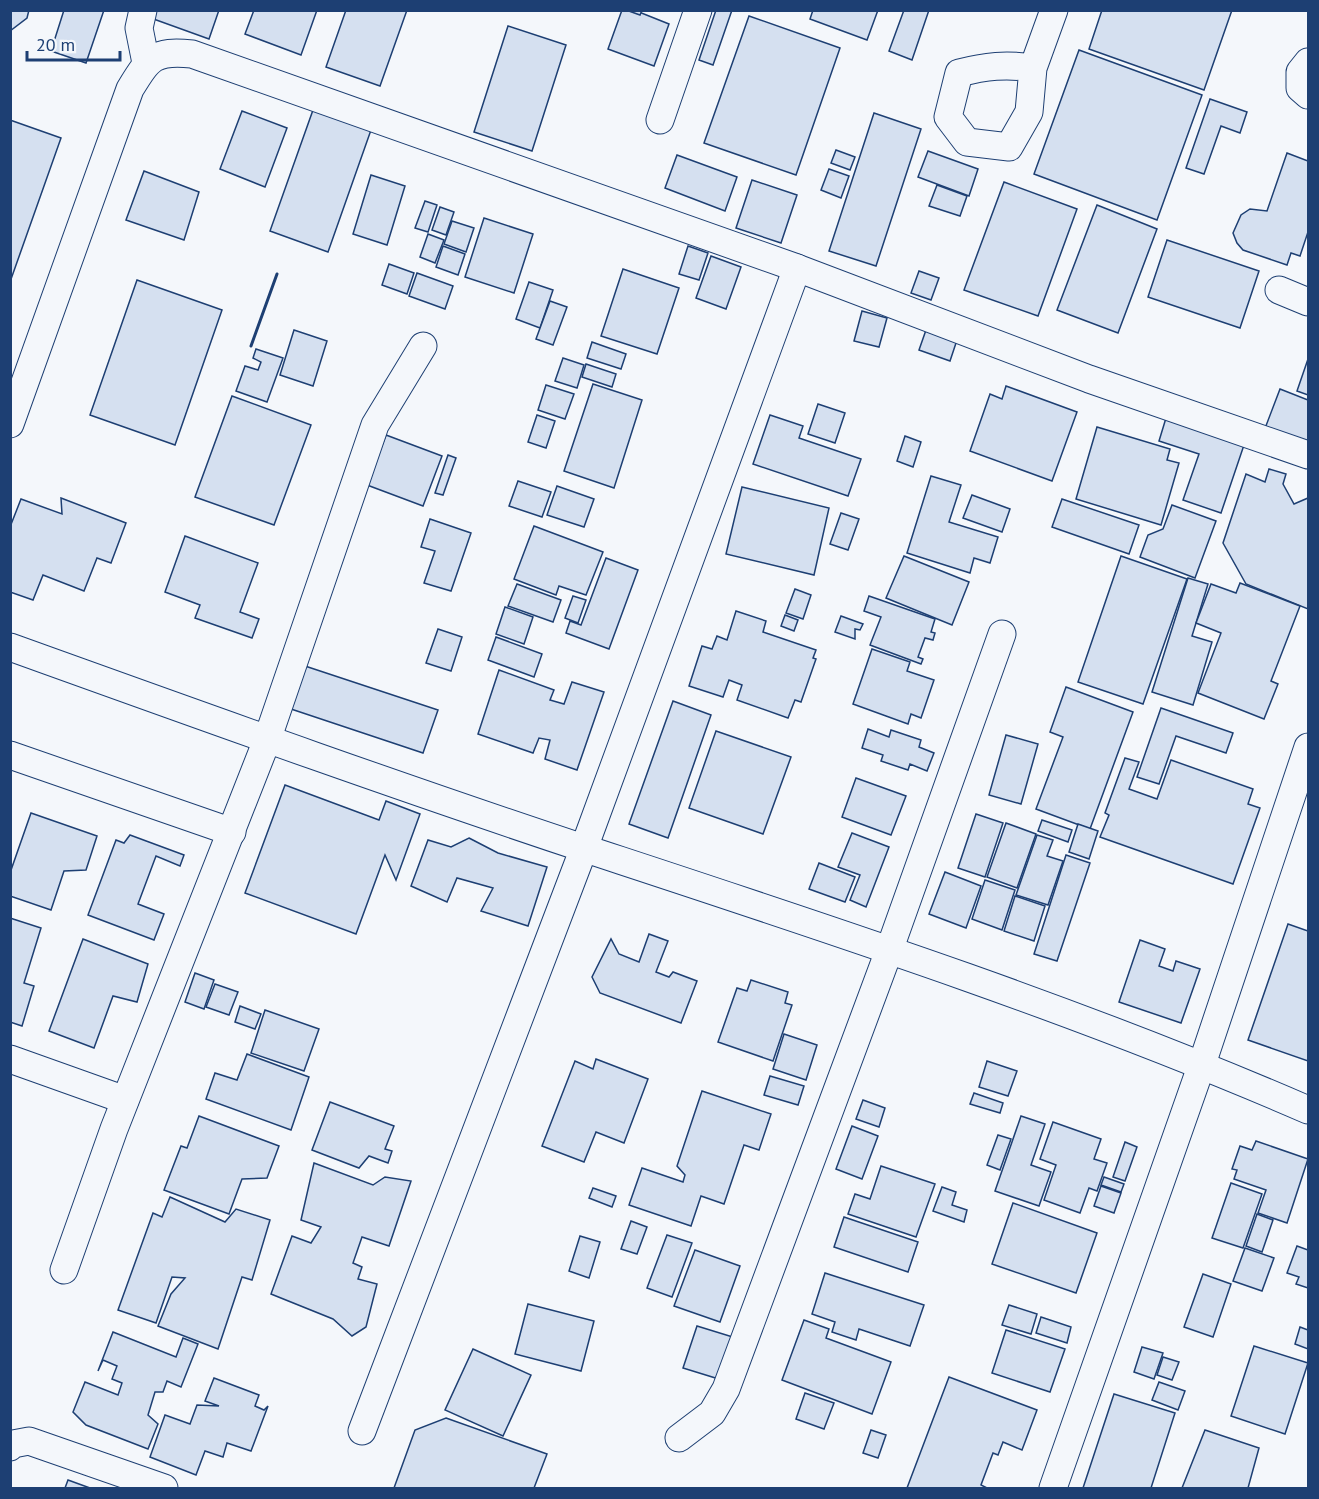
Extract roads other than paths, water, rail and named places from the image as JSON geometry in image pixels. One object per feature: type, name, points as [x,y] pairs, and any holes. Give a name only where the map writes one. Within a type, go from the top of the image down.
[{"type":"street","points":[[143,10],[139,28],[146,63]]},
{"type":"street","points":[[660,120],[698,10]]},
{"type":"street","points":[[1033,68],[1054,10]]},
{"type":"street","points":[[10,424],[130,89],[146,63],[168,51],[192,54],[797,268],[1089,379],[1308,455]]},
{"type":"street","points":[[1308,62],[1300,72],[1300,88],[1308,95]]},
{"type":"street","points":[[362,1431],[584,848],[797,268]]},
{"type":"street","points":[[1280,290],[1308,302]]},
{"type":"street","points":[[64,1270],[125,1100],[267,740],[375,425],[423,346]]},
{"type":"street","points":[[679,1438],[712,1413],[726,1389],[890,948],[1002,633]]},
{"type":"street","points":[[10,647],[267,740],[584,848],[890,948],[1202,1064],[1308,1110]]},
{"type":"street","points":[[1053,1488],[1202,1064],[1308,747]]},
{"type":"street","points":[[10,755],[232,832]]},
{"type":"street","points":[[10,1059],[125,1100]]},
{"type":"street","points":[[10,1447],[13,1444],[29,1441],[164,1488]]}]
